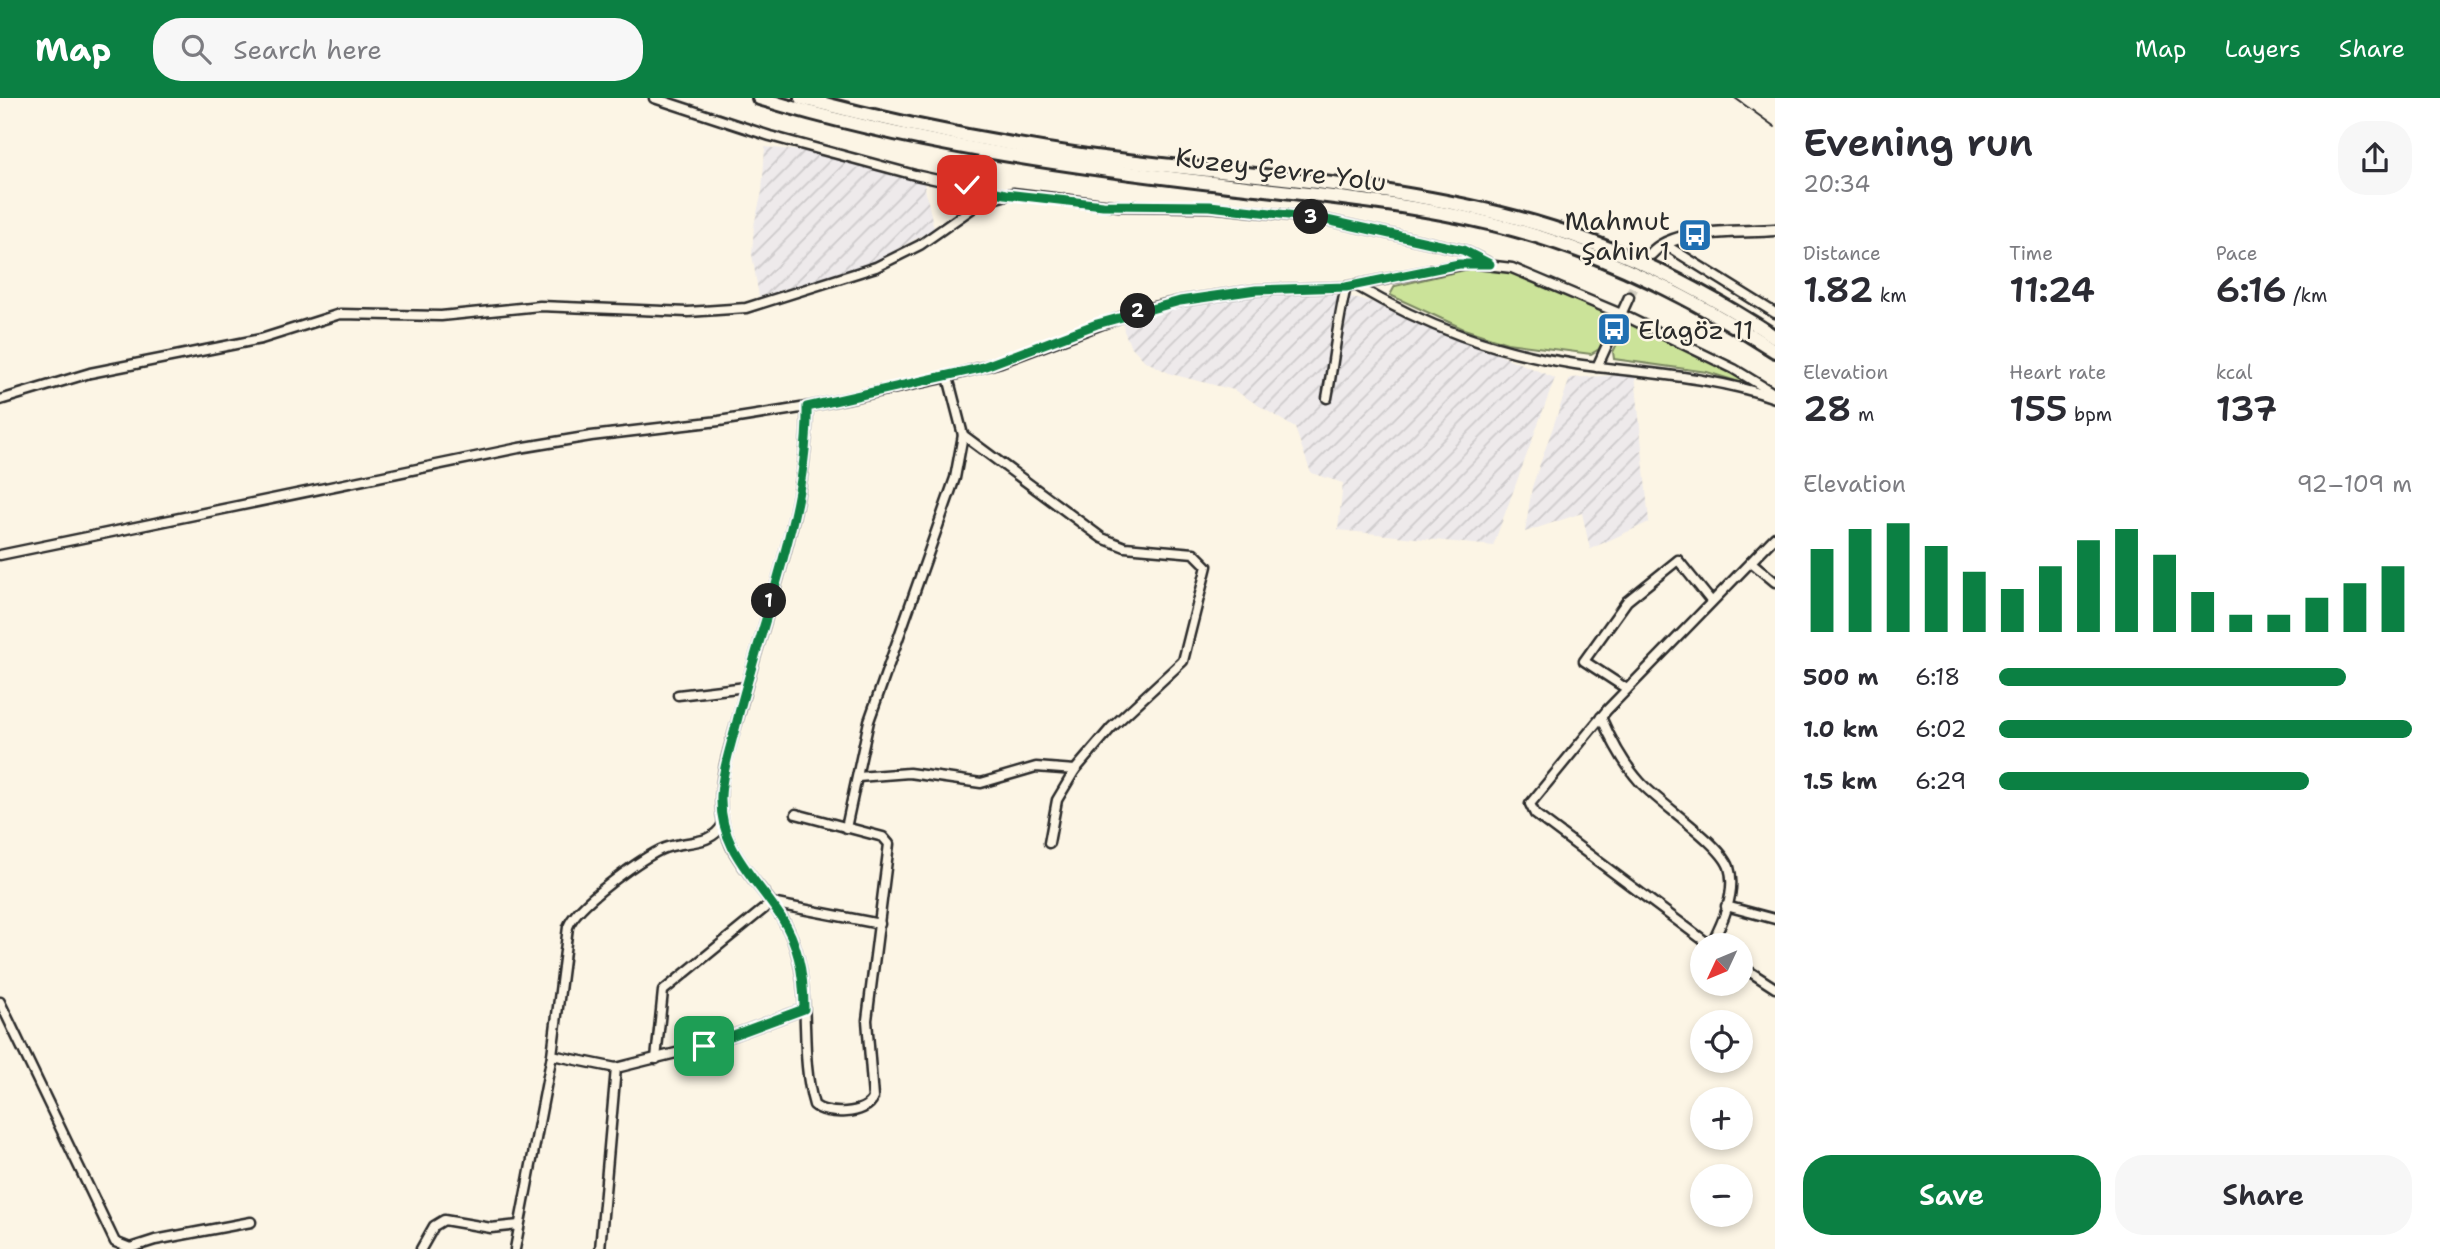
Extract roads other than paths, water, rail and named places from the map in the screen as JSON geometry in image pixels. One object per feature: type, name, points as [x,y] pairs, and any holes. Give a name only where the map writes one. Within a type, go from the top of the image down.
[{"type":"highway","name":"Kuzey Çevre Yolu","points":[[758,98],[850,123],[1001,155],[1413,209],[1514,230],[1639,274],[1707,309],[1775,351]]},
{"type":"highway","name":"Kuzey Çevre Yolu","points":[[801,98],[916,126],[1004,143],[1416,198],[1517,218],[1575,236],[1657,269],[1775,337]]},
{"type":"street","points":[[654,98],[770,136],[915,175],[1005,194],[1119,206],[1210,206],[1322,219],[1463,250],[1490,264]]},
{"type":"street","points":[[0,400],[90,373],[261,339],[340,314],[441,316],[540,306],[688,312],[746,308],[876,267],[926,241],[971,208],[1005,194]]},
{"type":"street","points":[[1651,254],[1664,244],[1687,236],[1775,230]]},
{"type":"street","points":[[1664,244],[1775,313]]},
{"type":"street","points":[[0,555],[530,446],[807,407],[948,377],[1001,362],[1097,324],[1160,305],[1243,292],[1350,286],[1459,264],[1490,264],[1512,268],[1621,314],[1734,369],[1775,396]]},
{"type":"street","points":[[1350,286],[1459,337],[1504,351],[1597,367],[1696,377],[1775,396]]},
{"type":"street","points":[[1327,398],[1335,352],[1335,330],[1350,286]]},
{"type":"street","points":[[1597,367],[1629,297]]},
{"type":"street","points":[[846,828],[869,721],[937,534],[954,478],[962,435],[948,377]]},
{"type":"street","points":[[796,814],[883,837],[889,844],[866,1037],[873,1098],[866,1109],[824,1110],[814,1105],[803,983],[795,947],[786,926],[771,903],[737,859],[723,824],[723,779],[746,687],[792,527],[808,429],[807,407]]},
{"type":"street","points":[[962,435],[1101,538],[1125,547],[1194,553],[1206,562],[1207,570],[1183,661],[1111,728],[1075,770],[1057,800],[1049,843]]},
{"type":"street","points":[[1694,933],[1531,810],[1532,799],[1601,717],[1775,537]]},
{"type":"street","points":[[1628,689],[1584,661],[1627,601],[1678,559],[1711,601]]},
{"type":"street","points":[[1751,562],[1775,582]]},
{"type":"street","points":[[678,695],[746,687]]},
{"type":"street","points":[[1601,717],[1617,749],[1640,783],[1724,858],[1731,879],[1726,906],[1715,933]]},
{"type":"street","points":[[858,777],[902,772],[981,783],[1036,767],[1075,770]]},
{"type":"street","points":[[515,1249],[552,1055],[568,927],[576,912],[660,850],[707,841],[723,824]]},
{"type":"street","points":[[771,903],[880,924]]},
{"type":"street","points":[[656,1059],[663,991],[771,903]]},
{"type":"street","points":[[1726,906],[1775,919]]},
{"type":"street","points":[[1754,974],[1775,988]]},
{"type":"street","points":[[0,1002],[115,1242],[130,1248],[155,1240],[251,1222]]},
{"type":"street","points":[[552,1055],[616,1068],[704,1046],[804,1009]]},
{"type":"street","points":[[600,1249],[616,1068]]},
{"type":"street","points":[[421,1249],[433,1226],[444,1220],[491,1228],[519,1225]]},
{"type":"tunnel","points":[[1629,297],[1642,270]]},
{"type":"railway","points":[[1735,98],[1775,127]]},
{"type":"place","name":"Mahmut Şahin 1","points":[[1695,235]]},
{"type":"place","name":"Elagöz 11","points":[[1614,329]]}]
